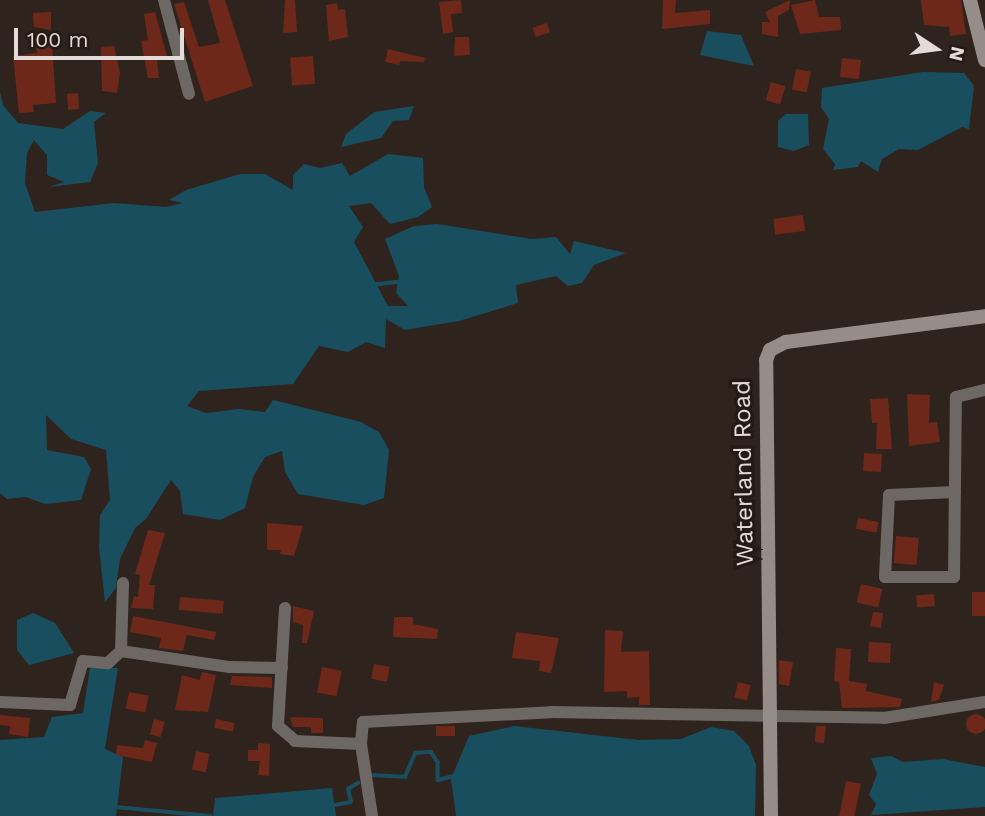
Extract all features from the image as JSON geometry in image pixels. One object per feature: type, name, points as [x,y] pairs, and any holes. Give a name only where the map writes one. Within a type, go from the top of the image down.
[{"type":"main road","points":[[970,0],[985,60]]},
{"type":"main road","name":"Waterland Road","points":[[771,816],[766,360],[770,350],[786,342],[985,316]]},
{"type":"street","points":[[164,0],[189,94]]},
{"type":"street","points":[[955,492],[889,495],[884,577],[954,577],[955,492],[956,397],[985,390]]},
{"type":"street","points":[[0,702],[70,705],[83,661],[108,663],[121,651],[123,583]]},
{"type":"street","points":[[285,608],[278,726],[287,737],[361,744]]},
{"type":"street","points":[[121,651],[230,667],[282,668]]},
{"type":"street","points":[[372,816],[361,744],[363,722],[551,712],[884,718],[985,702]]},
{"type":"water","points":[[707,31],[741,35],[754,66],[700,55]]},
{"type":"water","points":[[923,72],[964,73],[974,86],[969,129],[962,127],[918,150],[899,149],[882,159],[878,172],[861,161],[858,167],[833,170],[835,164],[823,149],[829,119],[821,107],[822,88]]},
{"type":"water","points":[[0,92],[3,105],[18,123],[63,129],[90,111],[106,113],[94,122],[98,163],[90,182],[49,187],[64,182],[47,175],[47,155],[34,140],[27,153],[25,183],[35,212],[114,203],[166,207],[183,203],[169,200],[186,190],[240,174],[265,174],[293,190],[293,175],[304,164],[320,168],[342,163],[350,176],[388,154],[423,158],[424,187],[432,207],[418,217],[390,224],[371,203],[349,206],[363,227],[354,242],[388,306],[408,306],[396,293],[399,276],[385,239],[414,226],[437,224],[532,239],[556,237],[570,254],[574,241],[626,253],[594,265],[582,283],[568,286],[556,276],[516,285],[518,303],[459,321],[405,330],[386,319],[385,348],[366,342],[348,352],[319,346],[293,384],[199,391],[187,406],[206,413],[238,409],[265,412],[273,400],[361,422],[379,432],[389,450],[384,498],[364,505],[298,494],[285,472],[282,451],[265,457],[253,477],[245,508],[220,520],[183,514],[180,491],[171,480],[146,519],[135,528],[120,559],[116,588],[105,602],[99,547],[100,515],[110,500],[106,450],[71,439],[46,415],[47,450],[84,457],[91,469],[81,500],[45,504],[26,497],[7,499],[0,493]]},
{"type":"water","points":[[414,106],[409,120],[393,121],[381,138],[341,147],[346,134],[374,112]]},
{"type":"water","points":[[786,114],[808,114],[809,145],[794,151],[778,147],[778,121]]},
{"type":"water","points":[[33,613],[55,623],[74,653],[29,665],[17,650],[17,620]]},
{"type":"water","points":[[90,668],[118,668],[105,749],[123,757],[116,816],[0,816],[0,740],[44,737],[52,717],[83,713]]},
{"type":"water","points":[[514,726],[639,740],[681,739],[711,727],[734,731],[749,746],[756,765],[755,816],[456,816],[451,779],[469,736]]},
{"type":"water","points":[[891,756],[903,762],[943,759],[985,767],[985,807],[871,815],[876,804],[869,795],[877,774],[871,758]]},
{"type":"water","points":[[332,788],[336,816],[213,816],[215,798]]},
{"type":"building","points":[[208,0],[225,0],[253,86],[205,102],[174,4],[184,2],[199,47],[220,43]]},
{"type":"building","points":[[285,0],[295,0],[297,32],[283,33]]},
{"type":"building","points":[[461,0],[462,13],[451,14],[453,32],[443,34],[439,2]]},
{"type":"building","points":[[663,0],[676,0],[675,13],[710,10],[710,24],[662,29]]},
{"type":"building","points":[[790,0],[789,10],[778,16],[778,37],[762,34],[762,22],[770,22],[765,12]]},
{"type":"building","points":[[815,0],[819,17],[840,17],[841,30],[800,34],[791,5]]},
{"type":"building","points":[[921,0],[961,0],[966,34],[950,36],[949,27],[924,25]]},
{"type":"building","points":[[337,3],[338,10],[345,9],[348,37],[329,41],[326,5]]},
{"type":"building","points":[[51,12],[51,30],[34,27],[33,13]]},
{"type":"building","points":[[155,12],[167,56],[157,58],[159,78],[148,78],[141,41],[148,40],[144,14]]},
{"type":"building","points":[[547,23],[550,33],[536,37],[533,27]]},
{"type":"building","points":[[455,37],[469,37],[470,55],[454,56]]},
{"type":"building","points":[[52,44],[56,103],[33,105],[34,112],[19,113],[13,56],[37,53],[36,46]]},
{"type":"building","points":[[114,46],[120,73],[117,93],[102,91],[101,47]]},
{"type":"building","points":[[388,49],[425,58],[424,62],[400,61],[399,65],[385,62]]},
{"type":"building","points":[[313,56],[315,84],[292,86],[290,58]]},
{"type":"building","points":[[842,58],[861,60],[859,79],[840,77]]},
{"type":"building","points":[[796,69],[811,72],[807,92],[792,90]]},
{"type":"building","points":[[771,82],[785,86],[780,104],[766,100]]},
{"type":"building","points":[[78,93],[79,109],[68,110],[67,94]]},
{"type":"building","points":[[803,215],[805,231],[775,235],[773,219]]},
{"type":"building","points":[[907,394],[930,395],[929,423],[937,422],[940,442],[909,446]]},
{"type":"building","points":[[888,398],[892,449],[876,449],[877,423],[872,423],[870,399]]},
{"type":"building","points":[[864,453],[882,454],[881,472],[863,471]]},
{"type":"building","points":[[858,518],[879,522],[877,533],[856,529]]},
{"type":"building","points":[[267,523],[303,526],[294,556],[280,554],[281,550],[267,550]]},
{"type":"building","points":[[148,530],[165,533],[149,585],[155,585],[153,609],[131,608],[134,596],[138,597],[140,575],[135,574]]},
{"type":"building","points":[[896,536],[919,538],[917,565],[894,563]]},
{"type":"building","points":[[861,584],[882,589],[878,607],[857,603]]},
{"type":"building","points":[[972,592],[985,592],[985,616],[972,616]]},
{"type":"building","points":[[934,594],[935,606],[917,608],[916,596]]},
{"type":"building","points":[[180,597],[224,601],[223,614],[179,610]]},
{"type":"building","points":[[293,606],[314,611],[307,643],[302,643],[303,625],[293,622]]},
{"type":"building","points":[[873,612],[883,613],[881,628],[870,626]]},
{"type":"building","points":[[133,616],[216,632],[214,640],[187,635],[183,651],[159,648],[161,638],[130,632]]},
{"type":"building","points":[[394,617],[413,617],[413,624],[438,629],[437,639],[393,637]]},
{"type":"building","points":[[605,630],[623,631],[621,652],[649,651],[650,705],[639,705],[639,697],[627,698],[627,691],[604,692]]},
{"type":"building","points":[[516,632],[559,638],[551,673],[539,671],[540,661],[512,658]]},
{"type":"building","points":[[869,642],[891,643],[890,663],[868,662]]},
{"type":"building","points":[[836,648],[851,649],[849,681],[867,684],[866,691],[902,699],[900,707],[842,708],[839,682],[834,681]]},
{"type":"building","points":[[779,660],[793,662],[789,686],[779,684]]},
{"type":"building","points":[[374,664],[390,667],[387,682],[371,679]]},
{"type":"building","points":[[322,667],[342,671],[337,696],[317,693]]},
{"type":"building","points":[[202,672],[216,675],[208,712],[175,710],[182,675],[200,680]]},
{"type":"building","points":[[232,676],[272,677],[272,688],[230,685]]},
{"type":"building","points":[[738,682],[751,685],[747,701],[734,698]]},
{"type":"building","points":[[934,682],[944,685],[939,700],[931,702]]},
{"type":"building","points":[[129,692],[149,696],[145,713],[126,709]]},
{"type":"building","points":[[976,714],[983,717],[986,724],[983,731],[976,734],[969,731],[966,724],[969,717]]},
{"type":"building","points":[[0,715],[30,718],[28,737],[9,734],[10,726],[0,725]]},
{"type":"building","points":[[290,717],[323,718],[323,733],[311,733],[311,727],[293,727]]},
{"type":"building","points":[[154,719],[165,722],[160,737],[150,734]]},
{"type":"building","points":[[216,719],[235,723],[233,732],[214,728]]},
{"type":"building","points":[[436,726],[455,726],[455,736],[436,736]]},
{"type":"building","points":[[816,726],[826,726],[824,743],[815,742]]},
{"type":"building","points":[[145,740],[157,743],[152,762],[116,755],[117,745],[143,748]]},
{"type":"building","points":[[258,743],[270,744],[269,776],[258,775],[260,761],[248,761],[248,750],[258,750]]},
{"type":"building","points":[[196,751],[210,754],[206,772],[192,770]]},
{"type":"building","points":[[846,781],[861,784],[854,816],[839,816]]},
{"type":"waterway","points":[[371,285],[402,281]]},
{"type":"waterway","points":[[371,775],[405,777],[415,753],[431,752],[438,762],[438,780],[454,776]]},
{"type":"waterway","points":[[330,806],[351,802],[348,789],[358,783]]},
{"type":"waterway","points":[[116,807],[211,816]]}]
